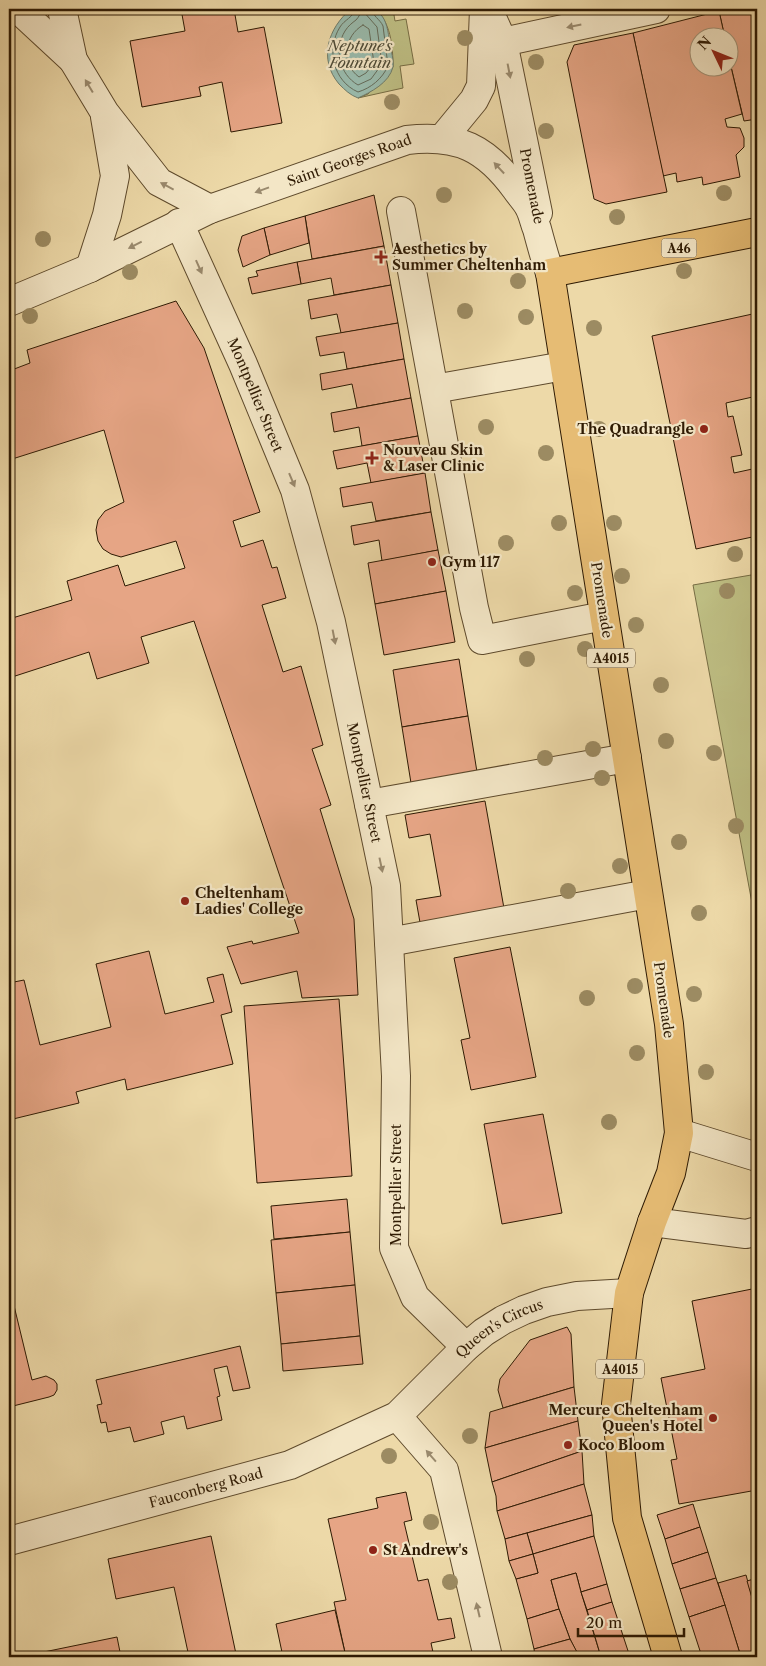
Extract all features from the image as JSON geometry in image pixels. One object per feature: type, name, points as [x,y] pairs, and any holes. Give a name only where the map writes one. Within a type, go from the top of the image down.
[{"type":"main road","name":"A46","points":[[550,273],[757,232]]},
{"type":"main road","name":"Promenade","points":[[550,273],[669,1024],[679,1132],[670,1173],[652,1222]]},
{"type":"main road","name":"A4015","points":[[652,1222],[628,1292],[616,1404],[627,1518],[668,1657]]},
{"type":"street","points":[[18,9],[73,60],[105,113],[159,182],[210,209]]},
{"type":"street","points":[[62,9],[73,60]]},
{"type":"street","points":[[442,139],[474,100],[481,86],[484,9]]},
{"type":"street","name":"Promenade","points":[[488,9],[503,42],[550,273]]},
{"type":"street","points":[[503,42],[656,9]]},
{"type":"street","points":[[90,268],[106,215],[115,176],[105,113]]},
{"type":"street","name":"Saint Georges Road","points":[[9,302],[90,268],[179,222],[210,209],[407,140],[424,138],[442,139],[461,144],[492,160],[530,208],[550,273]]},
{"type":"street","points":[[401,211],[474,608],[482,640],[604,616]]},
{"type":"street","name":"Montpellier Street","points":[[179,222],[243,364],[296,490],[331,622],[386,886],[396,1076],[394,1248],[415,1297],[466,1347]]},
{"type":"street","points":[[434,388],[564,366]]},
{"type":"street","points":[[369,804],[627,758]]},
{"type":"street","points":[[389,942],[648,894]]},
{"type":"street","points":[[679,1132],[757,1157]]},
{"type":"street","points":[[652,1222],[746,1234],[757,1231]]},
{"type":"street","name":"Queen's Circus","points":[[397,1416],[466,1347],[484,1332],[503,1320],[547,1302],[577,1296],[628,1292]]},
{"type":"street","points":[[397,1416],[444,1470],[488,1657]]},
{"type":"street","name":"Fauconberg Road","points":[[9,1541],[290,1465],[397,1416]]},
{"type":"green space","points":[[373,9],[393,9],[395,21],[406,19],[414,64],[400,66],[403,88],[358,98],[368,94],[393,67],[390,35],[384,20]]},
{"type":"green space","points":[[757,574],[757,930],[693,585]]},
{"type":"water","name":"Neptune's Fountain","points":[[351,9],[370,9],[381,15],[387,26],[393,61],[393,67],[388,78],[374,90],[358,98],[350,94],[339,84],[329,64],[328,54],[328,44],[336,25]]},
{"type":"building","points":[[181,9],[234,9],[238,32],[264,27],[282,123],[231,132],[222,82],[199,87],[201,96],[142,107],[130,41],[185,31]]},
{"type":"building","points":[[727,9],[757,9],[757,119],[744,121],[734,78],[738,78],[738,28],[723,28],[719,11]]},
{"type":"building","points":[[719,11],[723,28],[688,28],[688,78],[734,78],[742,114],[725,119],[727,127],[740,128],[744,138],[744,147],[736,155],[740,177],[703,185],[702,177],[677,182],[676,173],[663,176],[633,33]]},
{"type":"building","points":[[633,33],[667,192],[606,204],[594,199],[567,62],[574,45]]},
{"type":"building","points":[[374,195],[384,246],[312,259],[305,216]]},
{"type":"building","points":[[305,216],[309,243],[270,255],[264,228]]},
{"type":"building","points":[[264,228],[270,255],[243,267],[238,250],[242,236]]},
{"type":"building","points":[[384,246],[391,285],[334,295],[331,278],[301,284],[297,262]]},
{"type":"building","points":[[297,262],[301,284],[252,294],[248,278],[258,276],[256,271]]},
{"type":"building","points":[[391,285],[398,323],[341,333],[337,314],[311,319],[308,300]]},
{"type":"building","points":[[176,301],[204,348],[260,512],[233,521],[241,547],[263,540],[272,568],[277,567],[286,598],[262,605],[283,672],[301,666],[323,745],[312,749],[331,805],[320,809],[354,919],[358,995],[302,998],[297,971],[241,984],[227,947],[252,941],[253,944],[299,933],[194,621],[141,637],[149,663],[97,679],[89,652],[9,678],[9,619],[72,600],[67,581],[118,565],[125,586],[185,568],[176,541],[121,557],[103,549],[98,541],[96,530],[98,520],[105,511],[124,502],[104,430],[9,460],[9,371],[30,363],[27,350]]},
{"type":"building","name":"The Quadrangle","points":[[757,313],[757,396],[726,403],[728,417],[733,416],[742,455],[731,457],[734,473],[757,468],[757,536],[696,549],[652,336]]},
{"type":"building","points":[[398,323],[404,359],[347,369],[344,352],[320,356],[316,337]]},
{"type":"building","points":[[404,359],[411,398],[357,408],[352,384],[322,390],[320,374]]},
{"type":"building","points":[[411,398],[418,436],[362,446],[359,427],[334,432],[331,413]]},
{"type":"building","points":[[418,436],[425,473],[371,483],[367,463],[337,469],[333,451]]},
{"type":"building","points":[[425,473],[431,512],[376,521],[372,502],[343,507],[340,488]]},
{"type":"building","points":[[431,512],[438,550],[382,561],[379,540],[354,545],[351,526]]},
{"type":"building","points":[[438,550],[446,591],[375,604],[368,563]]},
{"type":"building","points":[[446,591],[455,642],[384,655],[375,604]]},
{"type":"building","points":[[459,659],[468,716],[402,727],[393,670]]},
{"type":"building","points":[[468,716],[477,772],[411,783],[402,727]]},
{"type":"building","points":[[485,801],[505,914],[421,928],[416,900],[441,896],[430,834],[409,838],[405,815]]},
{"type":"building","points":[[510,947],[536,1077],[471,1090],[461,1040],[470,1038],[454,958]]},
{"type":"building","points":[[149,951],[165,1014],[214,1002],[207,978],[223,974],[232,1012],[221,1015],[233,1064],[127,1090],[125,1079],[76,1092],[79,1103],[9,1120],[9,983],[24,980],[40,1045],[111,1027],[96,964]]},
{"type":"building","points":[[339,999],[352,1176],[257,1183],[244,1006]]},
{"type":"building","points":[[543,1114],[562,1213],[502,1224],[484,1124]]},
{"type":"building","points":[[347,1199],[350,1232],[274,1239],[271,1206]]},
{"type":"building","points":[[350,1232],[355,1285],[276,1293],[271,1240]]},
{"type":"building","points":[[9,1285],[32,1380],[46,1376],[54,1380],[57,1384],[57,1390],[54,1395],[49,1397],[9,1407]]},
{"type":"building","points":[[355,1285],[360,1336],[281,1344],[276,1293]]},
{"type":"building","name":"Mercure Cheltenham Queen's Hotel","points":[[757,1288],[757,1490],[679,1504],[671,1460],[677,1459],[661,1378],[705,1369],[692,1301]]},
{"type":"building","points":[[567,1327],[571,1334],[574,1387],[503,1408],[498,1390],[500,1379],[530,1340]]},
{"type":"building","points":[[360,1336],[363,1364],[283,1371],[281,1344]]},
{"type":"building","points":[[240,1346],[250,1388],[233,1391],[227,1366],[214,1369],[220,1396],[217,1397],[222,1420],[187,1429],[184,1416],[161,1422],[164,1434],[134,1442],[130,1427],[108,1432],[106,1422],[101,1423],[97,1405],[102,1404],[96,1380]]},
{"type":"building","points":[[574,1387],[578,1421],[485,1448],[490,1412]]},
{"type":"building","points":[[578,1421],[582,1451],[492,1482],[485,1448]]},
{"type":"building","points":[[582,1451],[584,1484],[497,1511],[496,1496],[492,1482]]},
{"type":"building","points":[[584,1484],[592,1515],[505,1539],[497,1511]]},
{"type":"building","name":"St Andrew's","points":[[406,1492],[412,1520],[404,1522],[418,1581],[428,1579],[438,1620],[451,1618],[455,1638],[431,1643],[434,1657],[346,1657],[334,1602],[346,1600],[328,1519],[378,1508],[376,1498]]},
{"type":"building","points":[[693,1504],[700,1527],[665,1539],[657,1515]]},
{"type":"building","points":[[592,1515],[594,1536],[533,1554],[527,1533]]},
{"type":"building","points":[[700,1527],[708,1552],[672,1564],[665,1539]]},
{"type":"building","points":[[527,1533],[533,1554],[509,1561],[505,1539]]},
{"type":"building","points":[[211,1536],[236,1654],[222,1657],[189,1657],[174,1587],[116,1599],[108,1559]]},
{"type":"building","points":[[594,1536],[607,1584],[581,1592],[576,1573],[551,1580],[559,1609],[527,1619],[516,1579],[538,1573],[533,1554]]},
{"type":"building","points":[[708,1552],[716,1578],[680,1589],[672,1564]]},
{"type":"building","points":[[533,1554],[538,1573],[516,1579],[509,1561]]},
{"type":"building","points":[[576,1573],[601,1657],[579,1657],[559,1609],[551,1580]]},
{"type":"building","points":[[746,1575],[757,1615],[757,1653],[741,1657],[718,1583]]},
{"type":"building","points":[[716,1578],[725,1605],[689,1617],[680,1589]]},
{"type":"building","points":[[757,1578],[757,1615],[747,1581]]},
{"type":"building","points":[[607,1584],[612,1602],[587,1610],[581,1592]]},
{"type":"building","points":[[612,1602],[630,1657],[601,1657],[587,1610]]},
{"type":"building","points":[[725,1605],[741,1657],[702,1657],[689,1617]]},
{"type":"building","points":[[559,1609],[570,1639],[534,1649],[527,1619]]},
{"type":"building","points":[[335,1610],[346,1657],[283,1657],[276,1624]]},
{"type":"building","points":[[117,1637],[121,1657],[35,1657],[34,1654]]},
{"type":"building","points":[[570,1639],[578,1654],[566,1657],[535,1657],[534,1649]]},
{"type":"place","name":"Aesthetics by Summer Cheltenham","points":[[381,257]]},
{"type":"place","name":"The Quadrangle","points":[[704,429]]},
{"type":"place","name":"Nouveau Skin & Laser Clinic","points":[[372,458]]},
{"type":"place","name":"Gym 117","points":[[432,562]]},
{"type":"place","name":"Cheltenham Ladies' College","points":[[185,901]]},
{"type":"place","name":"Mercure Cheltenham Queen's Hotel","points":[[713,1418]]},
{"type":"place","name":"Koco Bloom","points":[[568,1445]]},
{"type":"place","name":"St Andrew's","points":[[373,1550]]}]
